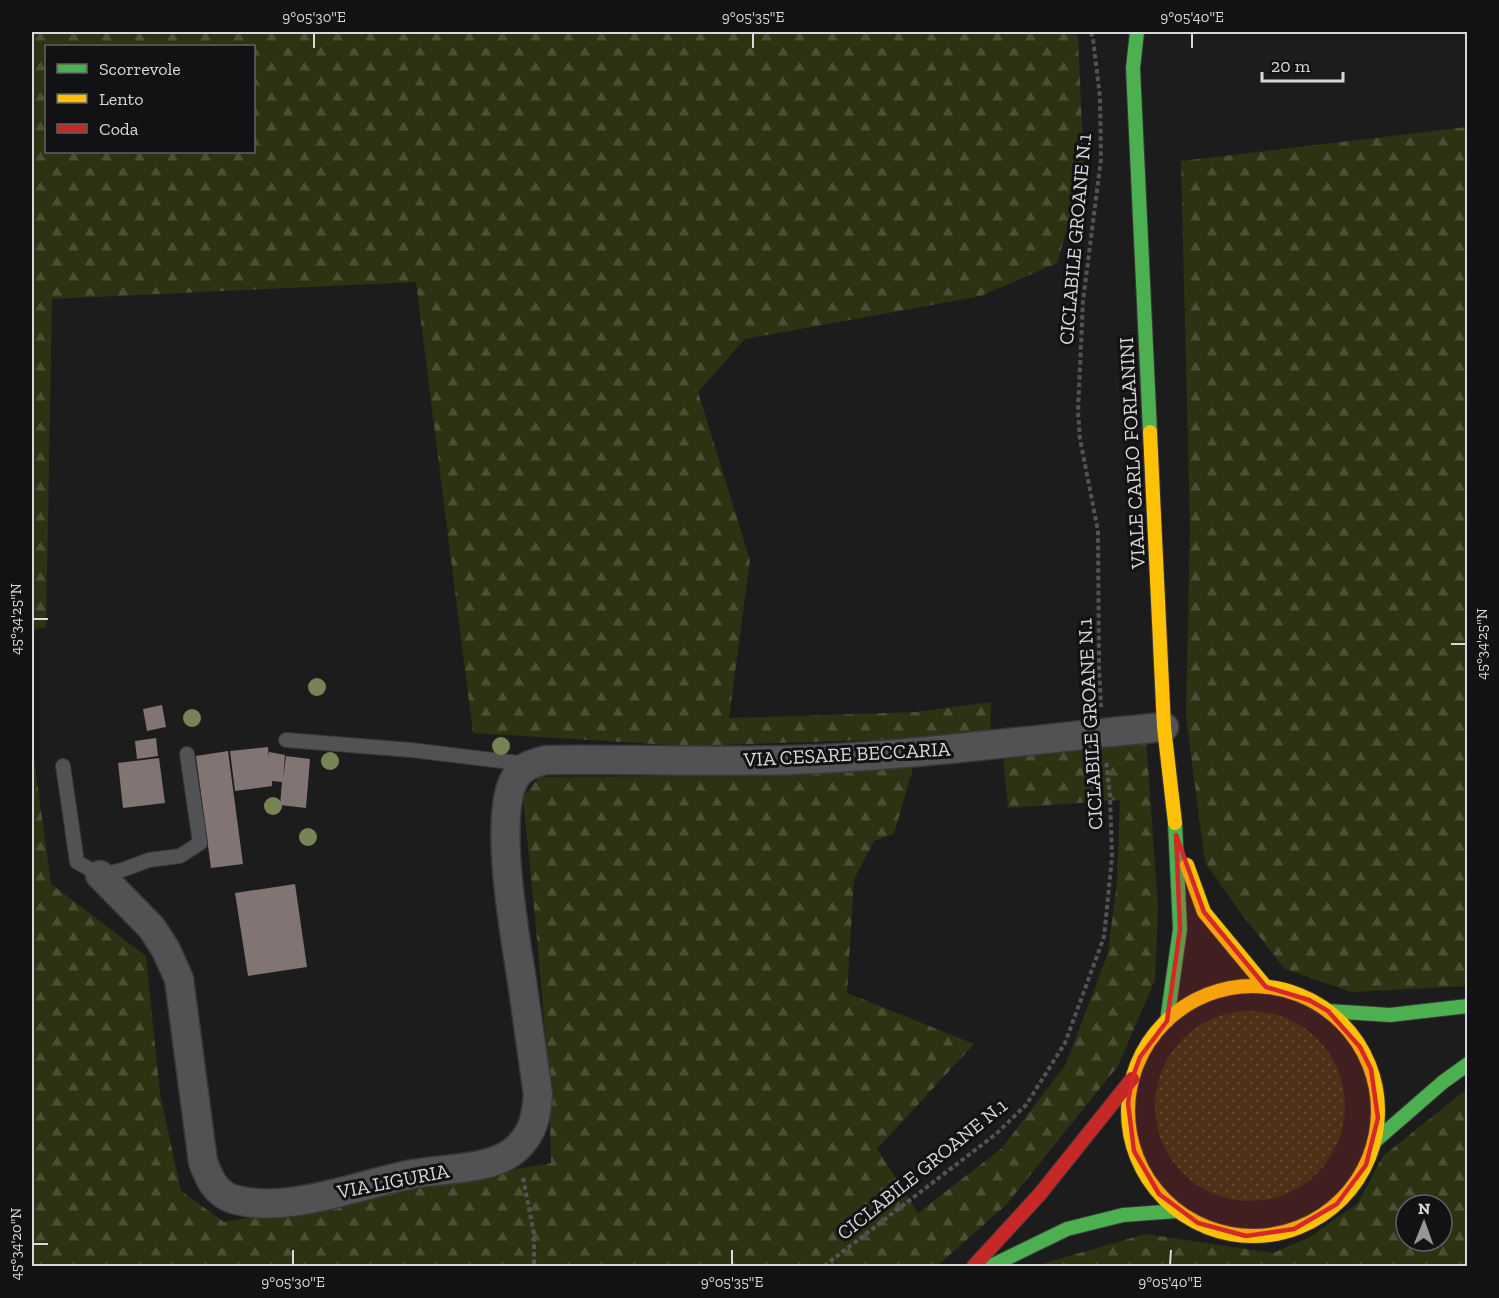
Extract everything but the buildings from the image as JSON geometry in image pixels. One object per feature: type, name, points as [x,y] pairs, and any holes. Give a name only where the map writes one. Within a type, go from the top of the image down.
[{"type":"street","name":"VIALE CARLO FORLANINI","points":[[1137,32],[1133,68],[1164,727],[1176,835],[1180,929],[1167,1020]]},
{"type":"street","name":"VIALE CARLO FORLANINI","points":[[1124,40],[1133,68]]},
{"type":"street","name":"VIA CESARE BECCARIA","points":[[529,764],[546,760],[790,760],[958,749],[1164,727]]},
{"type":"street","name":"VIA LIGURIA","points":[[100,875],[152,928],[166,950],[178,979],[203,1162],[213,1186],[222,1194],[256,1203],[288,1201],[412,1174],[487,1163],[502,1159],[518,1148],[536,1121],[538,1095],[507,866],[506,820],[515,777],[529,764]]},
{"type":"street","name":"VIALE CARLO FORLANINI","points":[[1176,835],[1204,912],[1266,987]]},
{"type":"street","points":[[1266,987],[1299,996],[1328,1011],[1346,1028],[1360,1047],[1371,1070],[1377,1101],[1378,1118],[1374,1142],[1362,1172],[1353,1186],[1336,1204],[1316,1219],[1294,1229],[1270,1235],[1246,1236],[1221,1232],[1177,1210],[1159,1194],[1144,1174],[1134,1151],[1128,1128],[1132,1079],[1140,1057],[1152,1038],[1167,1020],[1184,1007],[1202,997],[1223,990],[1266,987]]},
{"type":"street","points":[[1328,1011],[1390,1015],[1467,1006]]},
{"type":"street","points":[[1374,1142],[1467,1064]]},
{"type":"street","points":[[974,1266],[1040,1194],[1132,1079]]},
{"type":"street","points":[[991,1266],[1067,1229],[1123,1215],[1177,1210]]},
{"type":"lane","points":[[286,740],[411,750],[529,764]]},
{"type":"lane","points":[[63,765],[77,862],[100,875],[149,860],[180,856],[200,843],[187,754]]},
{"type":"path","name":"CICLABILE GROANE N.1","points":[[824,1266],[996,1134],[1026,1105],[1065,1042],[1104,937],[1112,857],[1110,796],[1102,732],[1099,668],[1098,531],[1080,439],[1078,411],[1083,301],[1101,159],[1100,97],[1094,39],[1091,32]]},
{"type":"path","points":[[518,1148],[534,1234],[534,1266]]},
{"type":"highlighted area","points":[[1176,835],[1204,912],[1266,987],[1309,1000],[1328,1011],[1360,1047],[1371,1069],[1378,1118],[1366,1165],[1337,1204],[1294,1229],[1246,1236],[1198,1223],[1159,1194],[1134,1151],[1128,1103],[1132,1079],[1140,1057],[1167,1021],[1180,929]]},
{"type":"green space","points":[[32,32],[1075,32],[1078,37],[1084,173],[1057,263],[981,296],[745,339],[698,392],[750,560],[729,718],[916,712],[991,702],[990,736],[688,746],[473,733],[416,282],[52,299],[46,627],[32,630]]},
{"type":"green space","points":[[1467,127],[1467,986],[1351,992],[1285,969],[1240,912],[1205,862],[1186,717],[1190,526],[1181,161]]},
{"type":"green space","points":[[1146,738],[1158,908],[1155,980],[1118,1066],[1006,1205],[937,1266],[32,1266],[32,744],[51,884],[146,956],[160,1094],[181,1191],[224,1222],[551,1163],[550,1117],[537,934],[523,797],[539,777],[804,775],[915,761],[894,834],[874,841],[854,879],[847,993],[974,1044],[877,1149],[918,1213],[1002,1148],[1066,1064],[1108,953],[1117,882],[1120,800],[1008,808],[1003,755]]},
{"type":"green space","points":[[1250,1011],[1277,1015],[1295,1022],[1317,1039],[1334,1061],[1341,1079],[1345,1106],[1341,1133],[1334,1151],[1317,1173],[1295,1190],[1277,1197],[1250,1201],[1223,1197],[1205,1190],[1183,1173],[1166,1151],[1159,1133],[1155,1106],[1159,1079],[1166,1061],[1183,1039],[1205,1022],[1223,1015]]},
{"type":"green space","points":[[1467,1089],[1467,1266],[1035,1266],[1145,1234],[1273,1253],[1310,1237],[1358,1203],[1383,1156]]},
{"type":"traffic: fast","points":[[1137,32],[1133,68],[1150,432]]},
{"type":"traffic: fast","points":[[1167,1021],[1180,929],[1175,823]]},
{"type":"traffic: fast","points":[[1328,1011],[1390,1015],[1468,1006]]},
{"type":"traffic: fast","points":[[1374,1142],[1443,1082],[1468,1064]]},
{"type":"traffic: fast","points":[[991,1266],[1067,1229],[1123,1215],[1177,1211]]},
{"type":"traffic: slow","points":[[1150,432],[1164,727],[1175,823]]},
{"type":"traffic: slow","points":[[1187,865],[1204,912],[1266,987]]},
{"type":"traffic: slow","points":[[1253,986],[1277,989],[1301,996],[1322,1007],[1341,1023],[1357,1042],[1368,1063],[1375,1087],[1378,1111],[1375,1135],[1368,1159],[1357,1180],[1341,1199],[1322,1215],[1301,1226],[1277,1233],[1253,1236],[1229,1233],[1205,1226],[1184,1215],[1165,1199],[1149,1180],[1138,1159],[1131,1135],[1128,1111],[1131,1087],[1138,1063],[1149,1042],[1165,1023],[1184,1007],[1205,996],[1229,989],[1253,986]]},
{"type":"traffic: jam","points":[[974,1266],[1040,1194],[1132,1079]]}]
